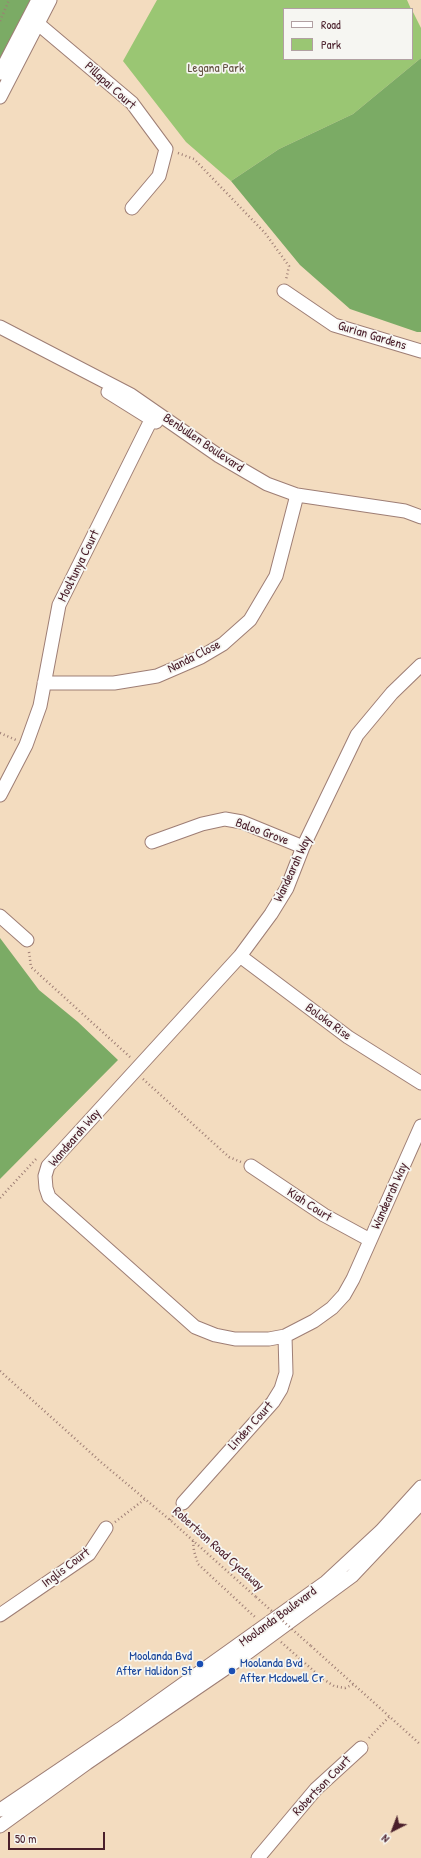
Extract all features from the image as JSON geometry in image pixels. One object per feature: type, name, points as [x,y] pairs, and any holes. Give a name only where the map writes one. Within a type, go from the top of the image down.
[{"type":"street","points":[[0,97],[34,20],[38,0]]},
{"type":"street","points":[[0,73],[34,20],[50,0]]},
{"type":"street","name":"Pillapai Court","points":[[34,20],[132,103],[166,149]]},
{"type":"street","points":[[132,208],[158,176],[166,149]]},
{"type":"street","name":"Gurian Gardens","points":[[284,291],[334,325],[418,349]]},
{"type":"street","name":"Benbullen Boulevard","points":[[0,327],[113,384],[153,415]]},
{"type":"street","name":"Benbullen Boulevard","points":[[0,337],[97,385],[153,415],[246,473],[296,499],[390,518],[421,526]]},
{"type":"street","name":"Mooltunya Court","points":[[0,795],[26,745],[40,706],[59,605],[153,415]]},
{"type":"street","name":"Benbullen Boulevard","points":[[296,499],[404,512],[421,517]]},
{"type":"street","name":"Nanda Close","points":[[44,683],[114,683],[157,676],[201,657],[223,644],[250,620],[276,576],[296,499]]},
{"type":"street","name":"Wandearah Way","points":[[421,665],[392,693],[357,735],[303,847],[287,888],[271,914],[240,956],[48,1166],[45,1176],[46,1188],[49,1197],[195,1327],[215,1335],[235,1339],[268,1339],[285,1336],[314,1321],[332,1308],[340,1299],[353,1279],[421,1126]]},
{"type":"street","name":"Baloo Grove","points":[[152,842],[202,824],[225,820],[252,826],[303,847]]},
{"type":"street","points":[[0,916],[27,940]]},
{"type":"street","name":"Boloka Rise","points":[[240,956],[348,1037],[421,1083]]},
{"type":"street","name":"Kiah Court","points":[[251,1166],[324,1215],[370,1240]]},
{"type":"street","name":"Linden Court","points":[[183,1503],[273,1402],[282,1389],[286,1373],[285,1336]]},
{"type":"street","name":"Moolanda Boulevard","points":[[0,1810],[126,1724],[326,1582],[381,1531],[421,1487]]},
{"type":"street","name":"Moolanda Boulevard","points":[[0,1826],[87,1763],[235,1662],[352,1576],[421,1504]]},
{"type":"street","name":"Inglis Court","points":[[0,1615],[89,1554],[106,1528]]},
{"type":"street","name":"Robertson Court","points":[[258,1858],[316,1789],[360,1748]]},
{"type":"path","points":[[0,21],[10,0]]},
{"type":"path","points":[[166,149],[194,159],[265,232],[289,266],[284,291]]},
{"type":"path","points":[[27,940],[31,967],[138,1068],[229,1157],[251,1166]]},
{"type":"path","name":"Robertson Road Cycleway","points":[[0,1371],[102,1463],[193,1540],[420,1743]]},
{"type":"path","points":[[106,1528],[145,1499]]},
{"type":"path","points":[[193,1540],[194,1551],[198,1564],[254,1617]]},
{"type":"path","points":[[282,1643],[329,1682],[345,1688],[354,1684]]},
{"type":"path","name":"Robertson Court","points":[[360,1748],[390,1716]]},
{"type":"green space","points":[[0,0],[37,0],[0,69]]},
{"type":"green space","name":"Legana Park","points":[[157,0],[407,0],[411,8],[283,8],[283,60],[413,60],[413,12],[421,28],[421,58],[353,114],[279,149],[231,181],[186,142],[123,61]]},
{"type":"green space","points":[[421,58],[421,332],[417,332],[350,309],[300,265],[231,181],[279,149],[353,114]]},
{"type":"green space","points":[[0,938],[39,990],[78,1022],[118,1060],[0,1179]]},
{"type":"place","name":"Moolanda Bvd After Halidon St","points":[[200,1664]]},
{"type":"place","name":"Moolanda Bvd After Mcdowell Cr","points":[[232,1671]]}]
